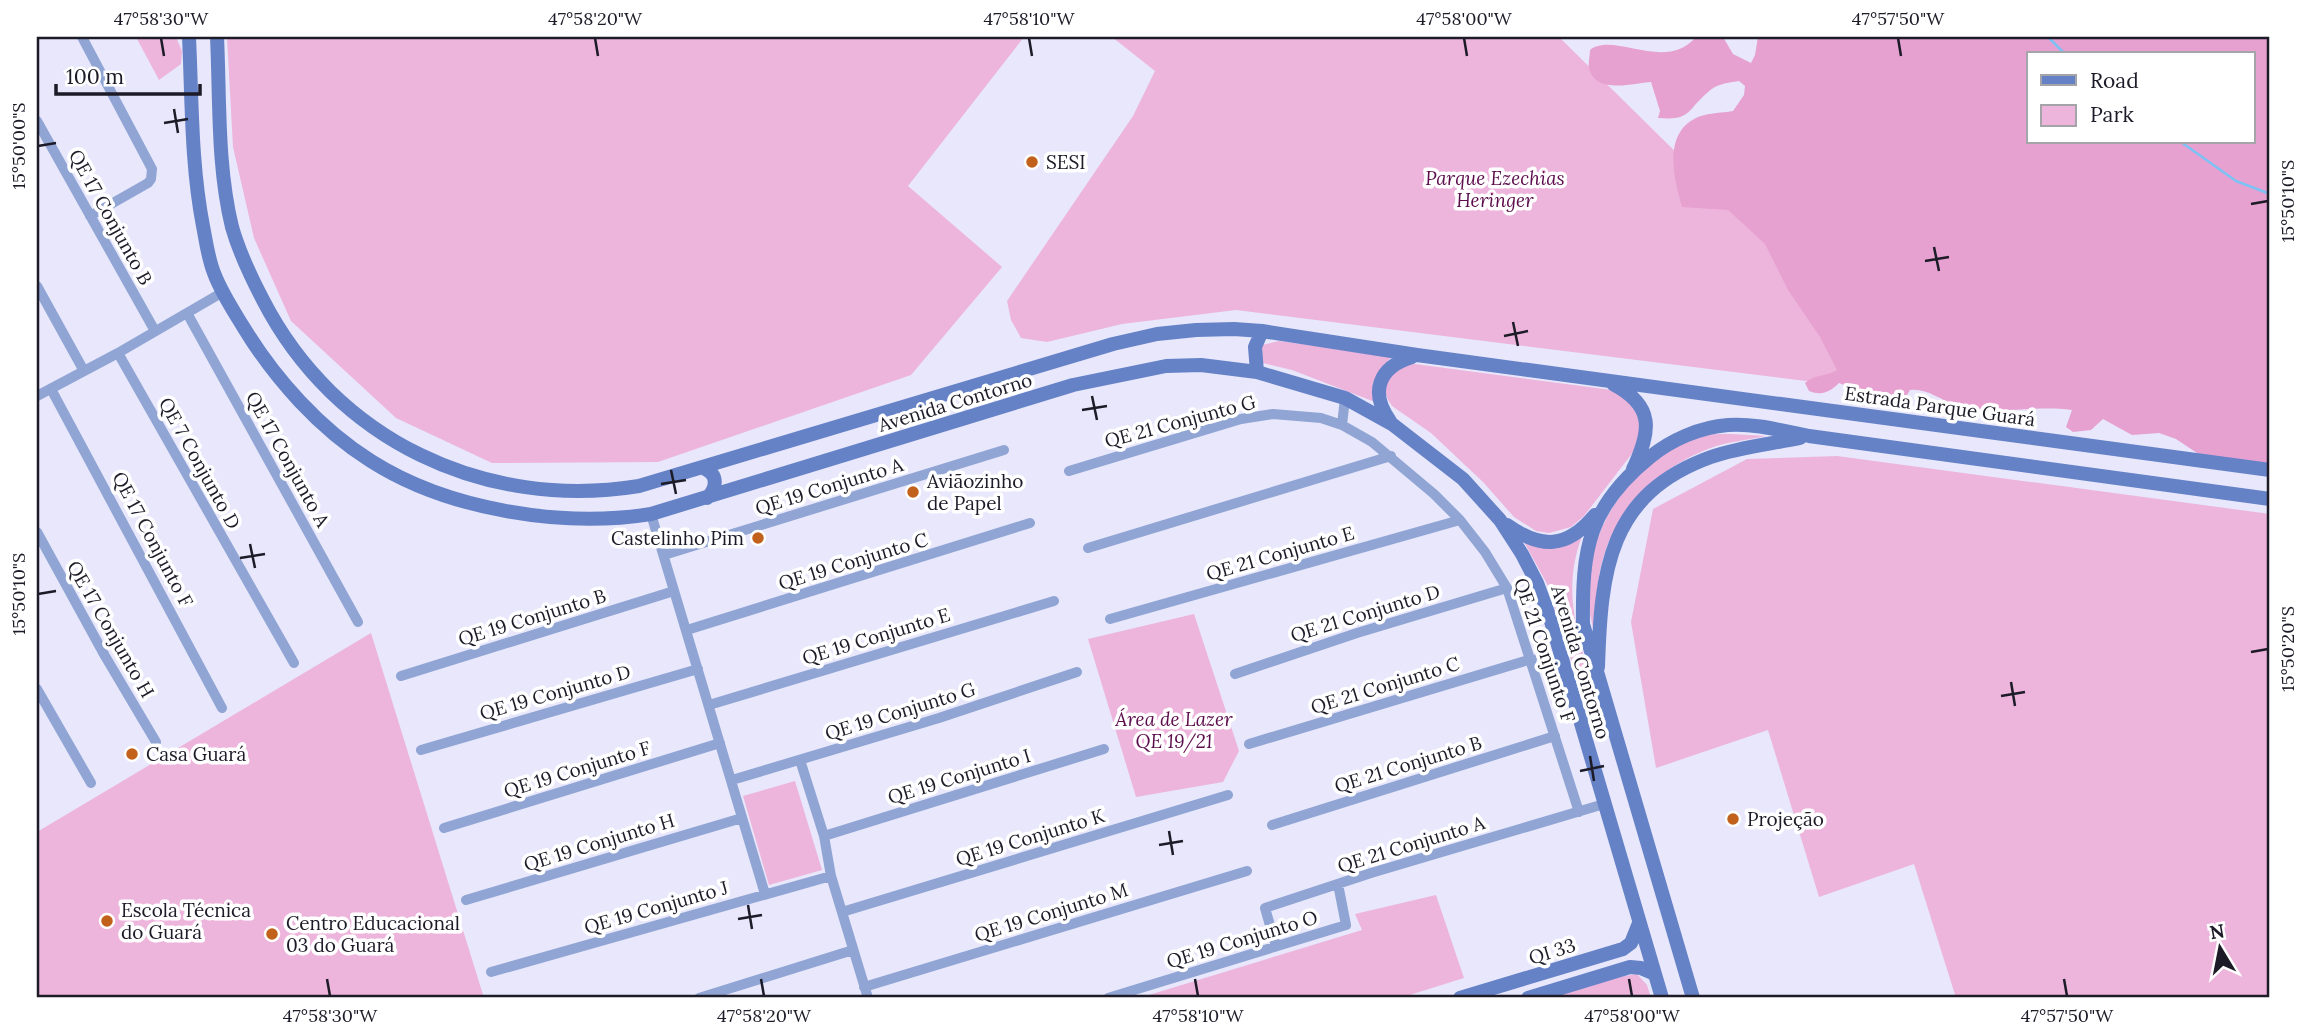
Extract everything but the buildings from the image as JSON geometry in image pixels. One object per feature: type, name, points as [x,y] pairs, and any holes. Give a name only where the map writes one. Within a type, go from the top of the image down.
[{"type":"main road","name":"Avenida Contorno","points":[[189,37],[194,170],[213,271],[223,292],[268,365],[312,412],[360,454],[385,470],[448,495],[489,507],[547,517],[589,520],[651,514],[1060,389],[1127,372],[1166,366],[1201,365],[1257,372],[1345,398],[1392,424],[1463,479],[1500,520],[1537,583],[1561,654],[1662,998]]},
{"type":"main road","name":"Avenida Contorno","points":[[217,37],[222,151],[232,226],[249,273],[275,324],[314,377],[344,405],[378,430],[426,458],[455,471],[501,484],[548,490],[589,491],[639,486],[1113,344],[1157,334],[1196,330],[1234,328],[1262,331],[1605,380]]},
{"type":"main road","points":[[190,56],[196,65],[206,67],[216,62],[218,57]]},
{"type":"main road","points":[[205,235],[213,225],[226,223],[232,226]]},
{"type":"main road","points":[[250,337],[261,341],[268,338],[275,324]]},
{"type":"main road","points":[[1257,372],[1255,347],[1262,331]]},
{"type":"main road","points":[[1392,424],[1381,407],[1379,383],[1383,375],[1396,363],[1417,355]]},
{"type":"main road","points":[[1605,380],[1625,390],[1640,404],[1646,416],[1644,447],[1633,470]]},
{"type":"main road","name":"Estrada Parque Guará","points":[[1605,380],[2270,470]]},
{"type":"main road","points":[[1633,470],[1664,445],[1682,437],[1727,425],[1749,425],[1809,436],[2270,499]]},
{"type":"main road","points":[[1597,678],[1600,607],[1609,558],[1619,533],[1634,509],[1655,487],[1678,471],[1713,456],[1809,436]]},
{"type":"main road","points":[[703,468],[714,475],[716,481],[715,488],[707,498]]},
{"type":"main road","name":"Avenida Contorno","points":[[1633,470],[1605,503],[1595,524],[1588,548],[1582,601],[1583,624],[1693,998]]},
{"type":"main road","points":[[589,491],[582,507],[589,520]]},
{"type":"main road","points":[[1500,520],[1529,540],[1553,542],[1570,537],[1586,525],[1605,503]]},
{"type":"main road","points":[[1578,717],[1595,713],[1610,720]]},
{"type":"main road","name":"QI 33","points":[[1460,998],[1623,949],[1631,943],[1639,923]]},
{"type":"main road","name":"QI 33","points":[[1528,998],[1630,967],[1655,974]]},
{"type":"main road","points":[[1558,970],[1562,988]]},
{"type":"street","points":[[82,37],[152,169],[148,183],[90,216]]},
{"type":"street","name":"QE 17 Conjunto B","points":[[37,121],[155,331]]},
{"type":"street","points":[[37,286],[84,371]]},
{"type":"street","points":[[37,396],[223,292]]},
{"type":"street","name":"QE 17 Conjunto A","points":[[187,313],[358,622]]},
{"type":"street","name":"QE 7 Conjunto D","points":[[118,353],[294,663]]},
{"type":"street","name":"QE 17 Conjunto F","points":[[51,389],[222,708]]},
{"type":"street","points":[[1342,425],[1345,398]]},
{"type":"street","name":"QE 21 Conjunto G","points":[[1069,471],[1241,419],[1273,414],[1302,415],[1342,425]]},
{"type":"street","name":"QE 21 Conjunto F","points":[[1342,425],[1391,456],[1460,520],[1507,587],[1579,812]]},
{"type":"street","name":"QE 19 Conjunto A","points":[[664,555],[1004,450]]},
{"type":"street","points":[[1088,548],[1391,456]]},
{"type":"street","points":[[651,514],[765,894]]},
{"type":"street","name":"QE 21 Conjunto E","points":[[1110,619],[1460,520]]},
{"type":"street","name":"QE 19 Conjunto C","points":[[687,630],[1030,523]]},
{"type":"street","name":"QE 17 Conjunto H","points":[[37,532],[156,742]]},
{"type":"street","name":"QE 21 Conjunto D","points":[[1235,674],[1507,587]]},
{"type":"street","name":"QE 19 Conjunto B","points":[[401,676],[674,591]]},
{"type":"street","name":"QE 19 Conjunto E","points":[[709,705],[1054,601]]},
{"type":"street","name":"QE 21 Conjunto C","points":[[1249,744],[1532,659]]},
{"type":"street","name":"QE 19 Conjunto D","points":[[421,750],[698,669]]},
{"type":"street","name":"QE 19 Conjunto G","points":[[732,780],[939,718],[1077,672]]},
{"type":"street","points":[[37,689],[91,783]]},
{"type":"street","name":"QE 21 Conjunto B","points":[[1272,825],[1555,736]]},
{"type":"street","name":"QE 19 Conjunto F","points":[[443,828],[720,743]]},
{"type":"street","name":"QE 19 Conjunto I","points":[[824,836],[1104,749]]},
{"type":"street","points":[[800,760],[824,836],[831,876],[866,993]]},
{"type":"street","name":"QE 19 Conjunto K","points":[[842,912],[1228,795]]},
{"type":"street","name":"QE 21 Conjunto A","points":[[1276,946],[1265,908],[1604,804]]},
{"type":"street","name":"QE 19 Conjunto H","points":[[466,900],[741,818]]},
{"type":"street","name":"QE 19 Conjunto M","points":[[866,993],[1247,871]]},
{"type":"street","name":"QE 19 Conjunto J","points":[[491,972],[831,876]]},
{"type":"street","name":"QE 19 Conjunto O","points":[[1108,998],[1346,925],[1338,884]]},
{"type":"street","points":[[699,998],[853,950]]},
{"type":"green space","points":[[136,37],[176,37],[182,51],[181,64],[159,80]]},
{"type":"green space","points":[[227,37],[1024,37],[908,186],[1002,267],[911,375],[658,462],[492,463],[396,418],[291,321],[254,238],[233,147]]},
{"type":"green space","name":"Parque Ezechias Heringer","points":[[1112,37],[1559,37],[1832,306],[1868,355],[1822,383],[1236,310],[1122,324],[1047,342],[1021,338],[1011,320],[1007,301],[1133,116],[1155,71]]},
{"type":"green space","points":[[1279,341],[1393,356],[1378,376],[1375,402],[1292,370],[1263,363],[1259,358],[1262,345]]},
{"type":"green space","points":[[1415,364],[1612,390],[1631,400],[1642,424],[1637,447],[1584,516],[1571,527],[1549,533],[1536,531],[1514,517],[1483,482],[1431,433],[1392,406],[1385,389],[1387,379],[1402,365]]},
{"type":"green space","points":[[1713,434],[1766,436],[1715,447],[1687,459],[1649,485],[1620,519],[1602,561],[1597,591],[1596,638],[1589,609],[1589,580],[1594,551],[1604,524],[1618,499],[1637,476],[1684,441]]},
{"type":"green space","points":[[1837,456],[2270,514],[2270,998],[1956,998],[1914,864],[1819,897],[1768,730],[1656,768],[1631,622],[1653,509],[1747,459]]},
{"type":"green space","points":[[1582,536],[1573,578],[1573,598],[1579,637],[1596,698],[1584,701],[1547,584],[1523,540]]},
{"type":"green space","name":"Área de Lazer QE 19/21","points":[[1194,614],[1239,751],[1223,782],[1136,797],[1088,639]]},
{"type":"green space","points":[[371,633],[484,998],[37,998],[37,832]]},
{"type":"green space","points":[[795,781],[822,870],[769,885],[743,796]]},
{"type":"green space","points":[[1436,895],[1464,978],[1400,998],[1139,998],[1362,930],[1355,914]]},
{"type":"green space","points":[[1637,974],[1647,985],[1651,998],[1548,998],[1619,977]]},
{"type":"shaded area","points":[[1696,37],[1723,37],[1733,54],[1751,63],[1758,37],[2270,37],[2270,469],[2212,463],[2176,439],[2159,433],[2132,435],[2103,419],[2091,430],[2073,432],[2066,427],[2072,410],[1984,410],[1956,405],[1916,390],[1910,390],[1901,405],[1868,406],[1849,387],[1839,383],[1826,392],[1809,391],[1805,383],[1809,380],[1837,370],[1820,337],[1788,290],[1765,244],[1728,210],[1682,207],[1676,184],[1674,147],[1684,127],[1703,116],[1733,111],[1744,95],[1745,86],[1739,81],[1726,83],[1710,90],[1683,116],[1658,118],[1660,111],[1651,82],[1607,85],[1599,82],[1589,68],[1590,50],[1600,45],[1670,52],[1684,47]]},
{"type":"waterway","points":[[2048,37],[2063,52]]},
{"type":"waterway","points":[[2184,144],[2236,181],[2270,194]]},
{"type":"place","name":"SESI","points":[[1032,162]]},
{"type":"place","name":"Aviãozinho de Papel","points":[[913,492]]},
{"type":"place","name":"Castelinho Pim","points":[[758,538]]},
{"type":"place","name":"Casa Guará","points":[[132,754]]},
{"type":"place","name":"Projeção","points":[[1733,819]]},
{"type":"place","name":"Escola Técnica do Guará","points":[[107,921]]},
{"type":"place","name":"Centro Educacional 03 do Guará","points":[[272,934]]}]
